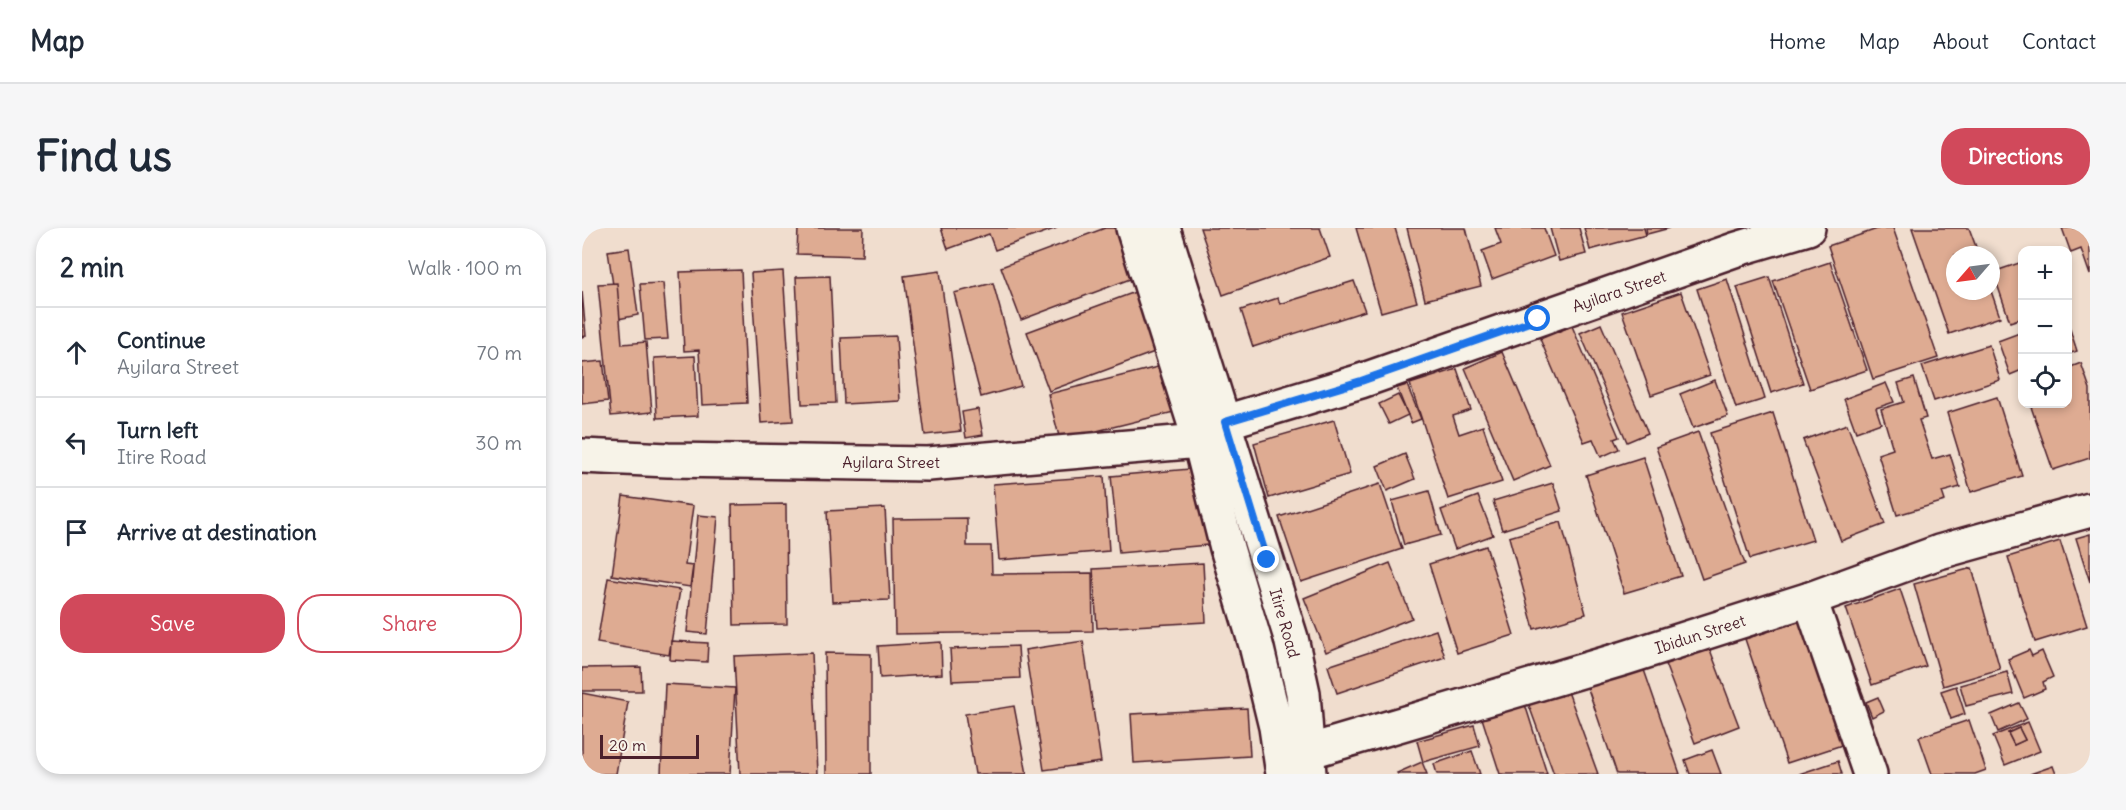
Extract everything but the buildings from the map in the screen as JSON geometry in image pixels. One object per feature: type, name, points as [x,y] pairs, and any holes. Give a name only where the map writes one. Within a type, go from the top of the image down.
[{"type":"street","points":[[1133,228],[1162,275]]},
{"type":"street","points":[[1162,228],[1162,275]]},
{"type":"street","name":"Ayilara Street","points":[[582,456],[668,460],[928,464],[1212,432],[1737,249],[1808,228]]},
{"type":"street","name":"Itire Road","points":[[1162,275],[1212,432],[1291,638],[1303,693],[1308,763]]},
{"type":"street","name":"Itire Road","points":[[1212,432],[1227,548],[1256,645],[1276,727],[1283,774]]},
{"type":"street","name":"Ibidun Street","points":[[1308,763],[1810,599],[1939,552],[2090,510]]},
{"type":"street","points":[[1810,599],[1870,774]]},
{"type":"route","points":[[1267,560],[1225,422],[1361,381],[1538,319]]}]
